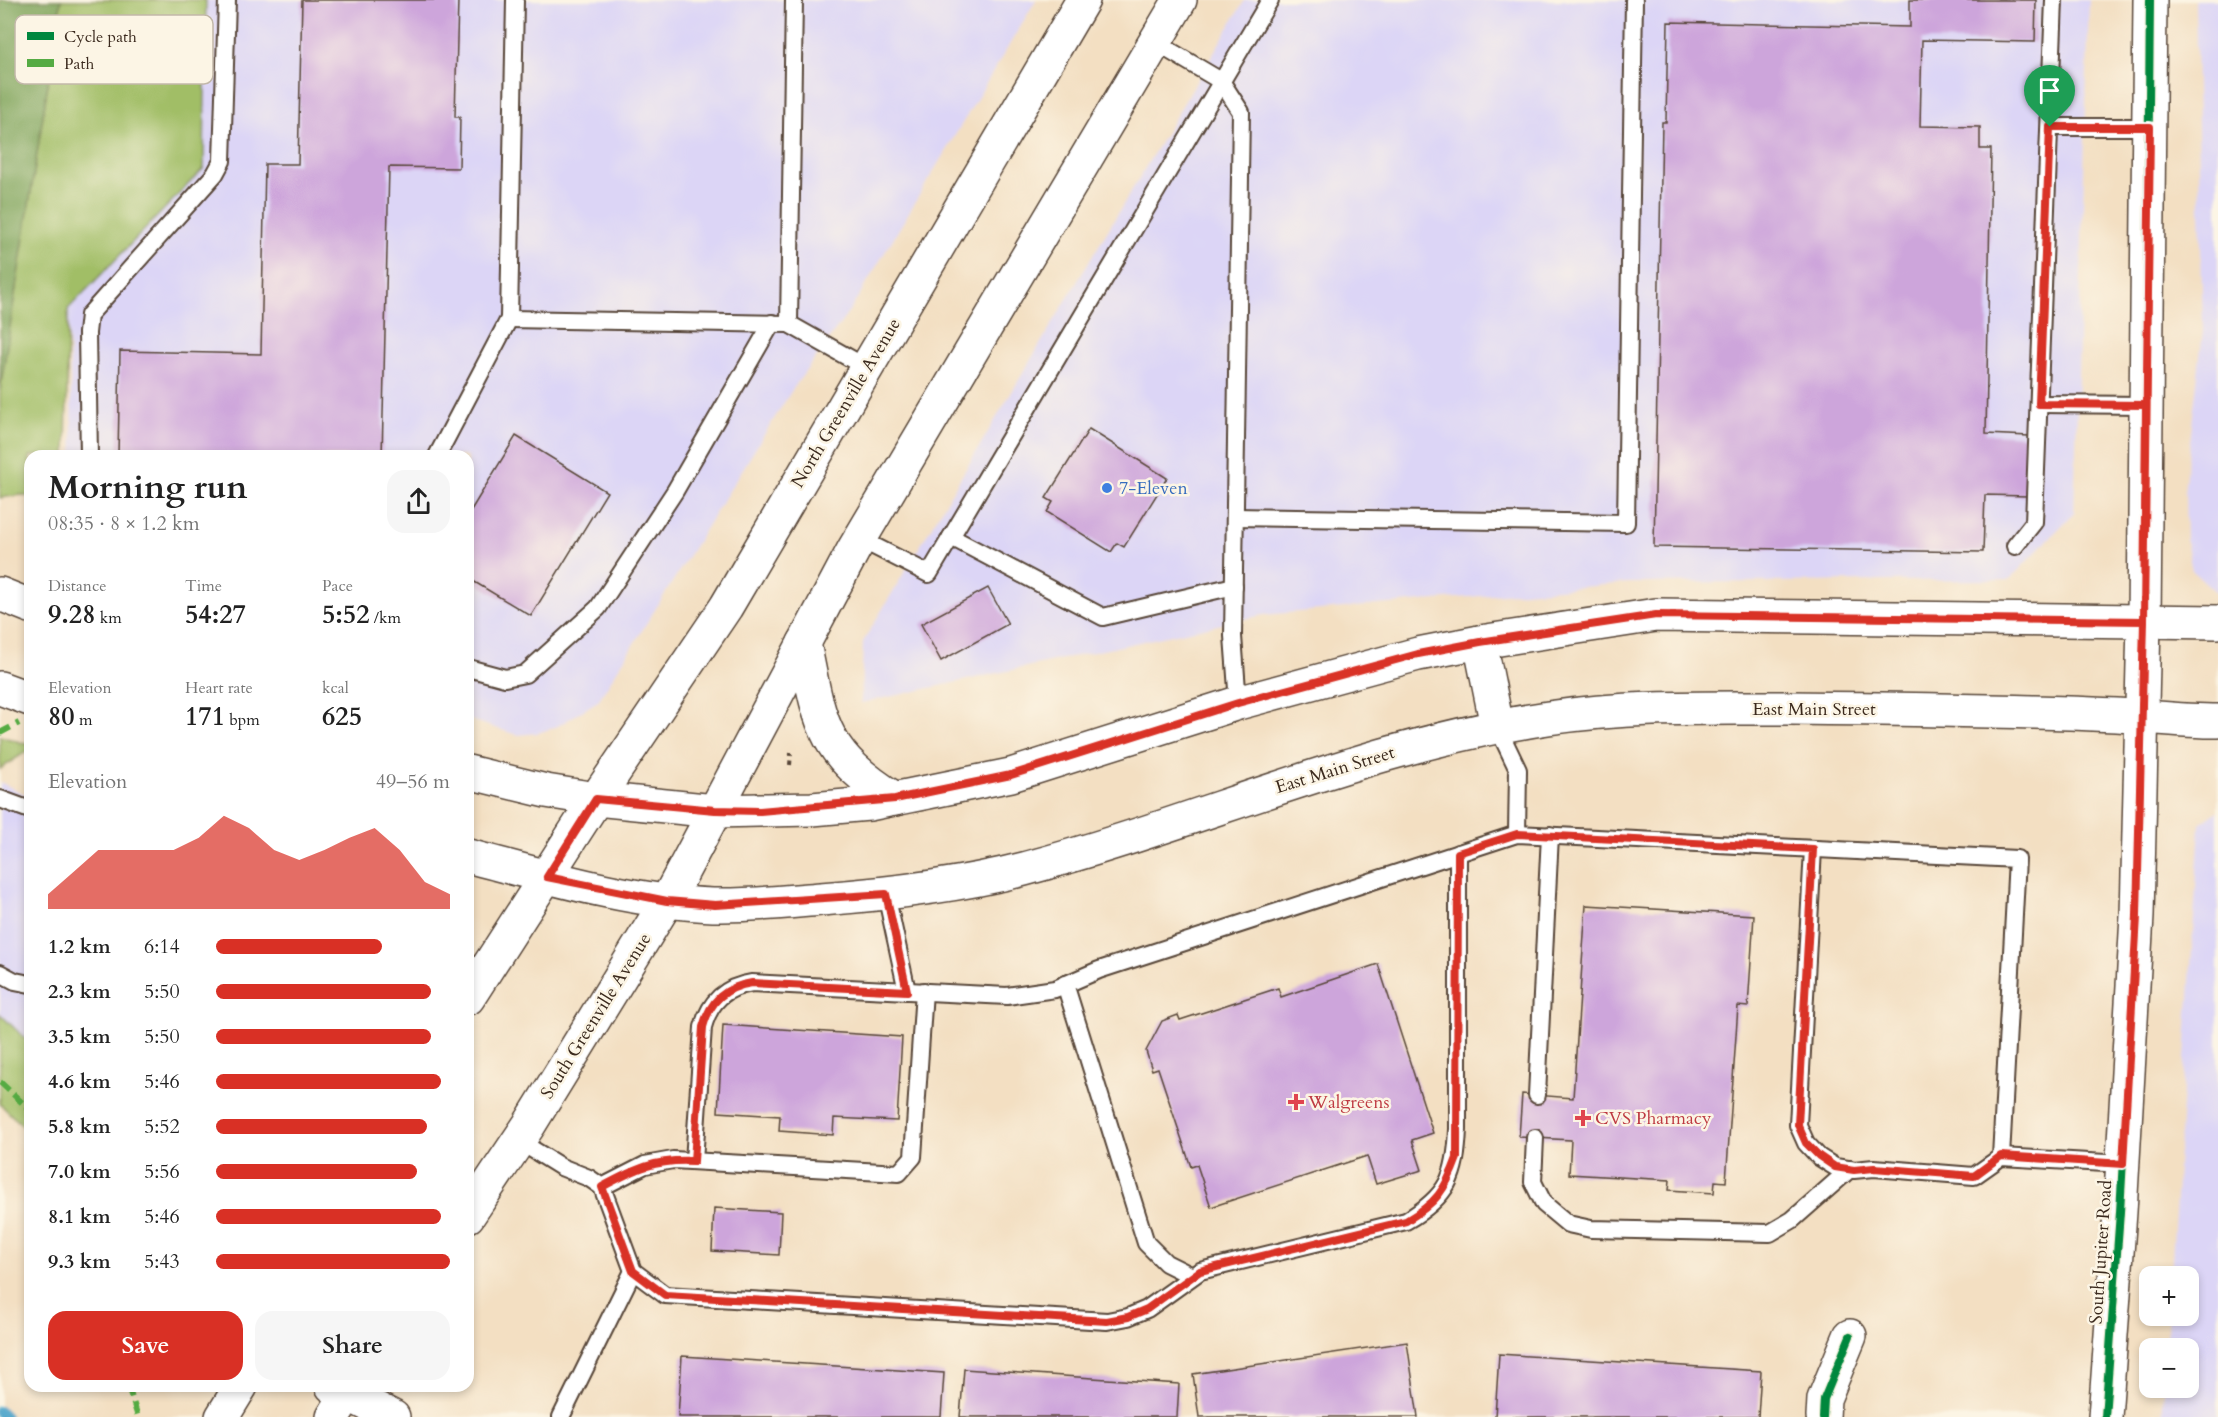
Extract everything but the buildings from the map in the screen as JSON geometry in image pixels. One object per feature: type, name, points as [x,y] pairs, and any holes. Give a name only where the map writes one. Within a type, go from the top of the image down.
[{"type":"main road","name":"North Greenville Avenue","points":[[596,799],[726,607],[1083,0]]},
{"type":"main road","points":[[715,810],[860,539],[1180,0]]},
{"type":"main road","name":"South Jupiter Road","points":[[2105,1417],[2123,1164],[2137,916],[2144,621],[2150,0]]},
{"type":"main road","points":[[0,594],[24,604]]},
{"type":"main road","points":[[474,773],[546,791],[596,799],[715,810],[812,809],[895,799],[1011,775],[1238,703],[1418,654],[1480,642],[1656,615],[2218,622]]},
{"type":"main road","points":[[1480,642],[1497,726]]},
{"type":"main road","points":[[804,644],[816,706],[834,749],[866,781],[895,799]]},
{"type":"main road","points":[[0,688],[24,697]]},
{"type":"main road","name":"East Main Street","points":[[474,858],[547,877],[667,901],[715,905],[886,894],[1020,870],[1315,774],[1497,726],[1623,709],[1911,709],[2141,716],[2218,721]]},
{"type":"main road","points":[[474,989],[596,799]]},
{"type":"main road","name":"South Greenville Avenue","points":[[474,1207],[519,1141],[667,901],[715,810]]},
{"type":"main road","points":[[1823,1417],[1824,1399],[1850,1336]]},
{"type":"main road","points":[[341,1396],[393,1417]]},
{"type":"lane","points":[[89,450],[87,333],[89,315],[215,174],[222,160],[226,0]]},
{"type":"lane","points":[[439,450],[509,319],[515,0]]},
{"type":"lane","points":[[474,670],[505,678],[525,674],[598,608],[781,324],[794,0]]},
{"type":"lane","points":[[860,539],[929,574],[1269,0]]},
{"type":"lane","points":[[1235,517],[1626,523],[1634,0]]},
{"type":"lane","points":[[2015,546],[2034,522],[2055,0]]},
{"type":"lane","points":[[1155,42],[1221,81],[1241,112],[1234,586],[1238,703]]},
{"type":"lane","points":[[2050,127],[2150,127]]},
{"type":"lane","points":[[509,319],[781,324],[867,368]]},
{"type":"lane","points":[[2039,404],[2146,405]]},
{"type":"lane","points":[[951,537],[1103,617],[1234,586]]},
{"type":"lane","points":[[1497,726],[1518,770],[1517,834]]},
{"type":"lane","points":[[0,799],[24,808]]},
{"type":"lane","points":[[694,1161],[703,1027],[707,1010],[720,996],[736,986],[752,983],[1007,996],[1055,989],[1099,970],[1517,834],[2017,860],[2001,1156]]},
{"type":"lane","points":[[1537,1095],[1550,835]]},
{"type":"lane","points":[[1813,849],[1798,1125],[1806,1143],[1835,1167],[1850,1169],[1974,1176],[2001,1156],[2123,1164]]},
{"type":"lane","points":[[519,1141],[561,1167],[589,1178],[602,1187],[633,1271],[665,1295],[1107,1321],[1128,1317],[1147,1309],[1200,1271],[1406,1221],[1430,1207],[1448,1185],[1457,1158],[1458,1129],[1458,853]]},
{"type":"lane","points":[[602,1187],[645,1165],[673,1160],[899,1173],[913,1157],[916,991],[886,894]]},
{"type":"lane","points":[[0,973],[24,983]]},
{"type":"lane","points":[[1065,984],[1146,1243],[1166,1263],[1192,1276]]},
{"type":"lane","points":[[1535,1138],[1533,1182],[1544,1204],[1568,1224],[1591,1229],[1770,1233],[1792,1220],[1850,1169]]},
{"type":"lane","points":[[561,1417],[633,1271]]},
{"type":"path","points":[[790,765],[791,753]]},
{"type":"shaded area","points":[[206,0],[1036,0],[851,309],[792,390],[598,701],[558,726],[538,733],[517,735],[474,721],[474,450],[73,450],[68,309],[204,168],[205,84],[213,84],[213,15],[206,15]]},
{"type":"shaded area","points":[[1245,0],[2089,0],[2074,513],[2009,580],[1628,583],[1263,615],[861,703],[863,642]]},
{"type":"shaded area","points":[[2195,0],[2218,0],[2218,594],[2192,570],[2186,541],[2185,483],[2203,331]]},
{"type":"shaded area","points":[[0,782],[24,794],[24,1037],[0,1014]]},
{"type":"shaded area","points":[[2218,811],[2218,1417],[2162,1417],[2163,1398],[2199,1398],[2199,1338],[2167,1338],[2167,1326],[2199,1326],[2199,1266],[2172,1266],[2200,824]]},
{"type":"green space","points":[[0,0],[61,0],[59,15],[15,15],[15,84],[48,84],[0,390]]},
{"type":"green space","points":[[61,0],[206,0],[206,15],[59,15]]},
{"type":"green space","points":[[48,84],[205,84],[204,168],[68,309],[66,450],[24,450],[24,496],[0,498],[0,390]]},
{"type":"green space","points":[[0,736],[24,743],[24,753],[0,769]]},
{"type":"green space","points":[[0,1014],[24,1037],[24,1127],[0,1104]]},
{"type":"waterway","points":[[0,1412],[5,1417]]},
{"type":"marked path","points":[[0,733],[19,723]]},
{"type":"marked path","points":[[0,1082],[24,1104]]},
{"type":"marked path","points":[[130,1392],[138,1417]]},
{"type":"cycle path","points":[[2105,1417],[2120,1212],[2137,916],[2144,621],[2150,0]]},
{"type":"cycle path","points":[[1823,1417],[1824,1399],[1850,1336]]},
{"type":"place","name":"7-Eleven","points":[[1107,488]]},
{"type":"place","name":"Walgreens","points":[[1296,1102]]},
{"type":"place","name":"CVS Pharmacy","points":[[1583,1118]]},
{"type":"route","points":[[2050,127],[2039,404],[2146,405],[2145,579],[2137,916],[2123,1164],[2001,1156],[1974,1176],[1835,1167],[1806,1143],[1798,1125],[1813,849],[1517,834],[1458,853],[1457,1158],[1448,1185],[1430,1207],[1406,1221],[1200,1271],[1163,1295],[1147,1309],[1128,1317],[1107,1321],[665,1295],[633,1271],[602,1187],[645,1165],[673,1160],[694,1161],[703,1027],[707,1010],[720,996],[736,986],[752,983],[907,991],[886,894],[715,905],[667,901],[547,877],[596,799],[715,810],[760,811],[869,804],[1011,775],[1238,703],[1418,654],[1480,642],[1656,615],[2144,621],[2146,405],[2150,127],[2050,127]]}]
